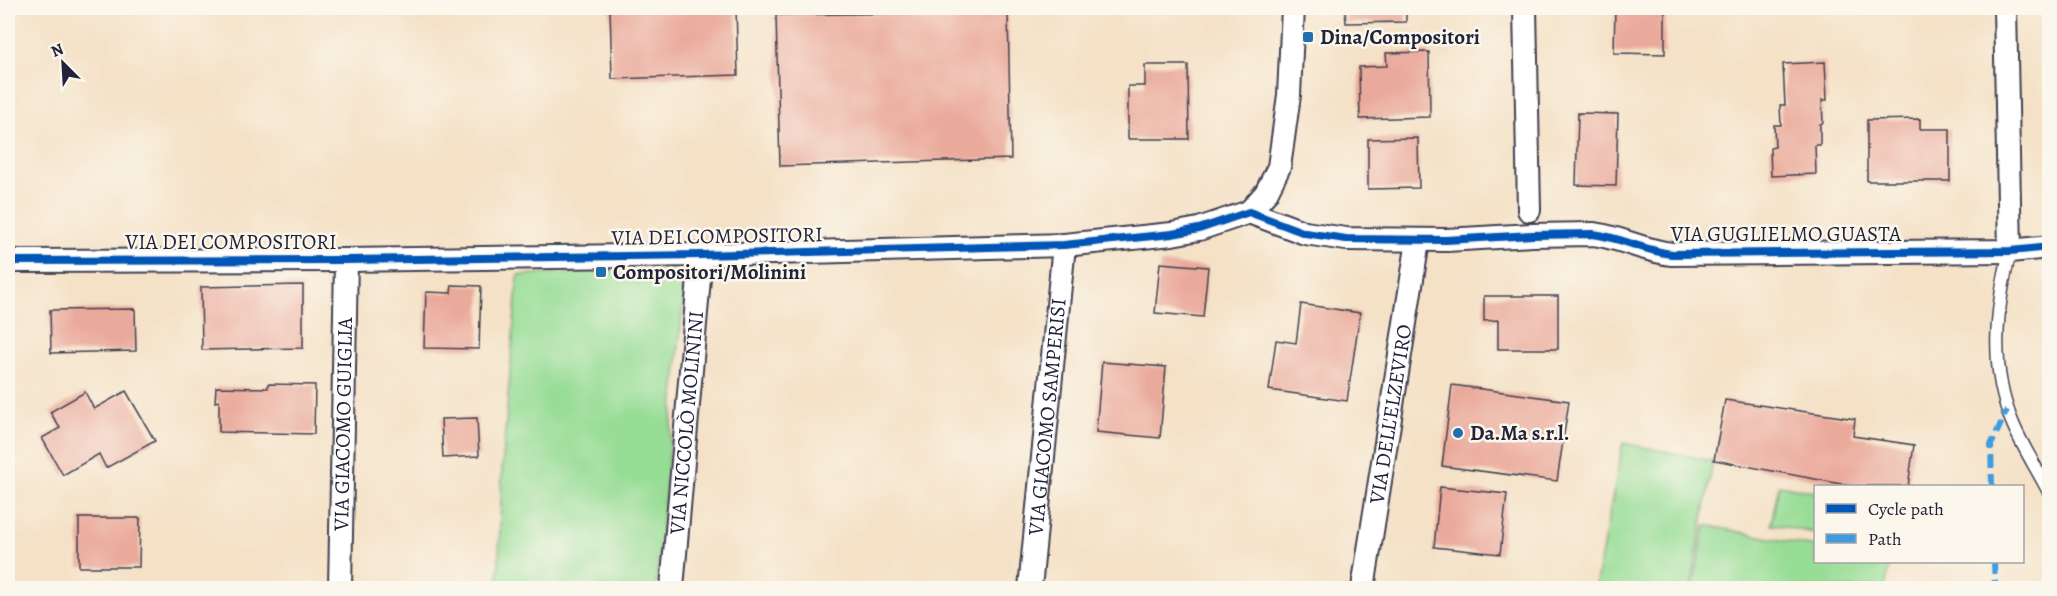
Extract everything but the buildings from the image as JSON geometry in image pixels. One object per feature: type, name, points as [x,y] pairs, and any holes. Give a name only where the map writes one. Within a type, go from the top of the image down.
[{"type":"street","points":[[1293,8],[1289,94],[1279,167],[1266,193],[1249,212],[1319,236],[1418,241]]},
{"type":"street","points":[[1525,8],[1529,210]]},
{"type":"street","points":[[2005,8],[2010,251]]},
{"type":"street","name":"VIA DEI COMPOSITORI","points":[[8,261],[346,260],[701,255],[1064,245],[1172,234],[1207,226],[1249,212]]},
{"type":"street","name":"VIA GUGLIELMO GUASTA","points":[[1418,241],[1593,234],[1654,252],[1672,254],[2010,251],[2049,247]]},
{"type":"street","name":"VIA DELL'ELZEVIRO","points":[[1363,588],[1418,241]]},
{"type":"street","name":"VIA GIACOMO SAMPERISI","points":[[1030,588],[1064,245]]},
{"type":"street","name":"VIA NICCOLÒ MOLININI","points":[[672,588],[701,255]]},
{"type":"street","name":"VIA GIACOMO GUIGLIA","points":[[340,588],[346,260]]},
{"type":"lane","points":[[2010,251],[2000,295],[1997,328],[1999,380],[2013,426],[2049,494]]},
{"type":"green space","points":[[670,268],[684,293],[656,588],[498,588],[502,471],[518,275]]},
{"type":"green space","points":[[1623,443],[1713,461],[1691,588],[1595,588]]},
{"type":"green space","points":[[1779,485],[1814,492],[1814,533],[1771,524]]},
{"type":"green space","points":[[1705,525],[1814,547],[1814,563],[1890,563],[1885,588],[1693,588]]},
{"type":"marked path","points":[[1992,485],[1991,445],[2007,410]]},
{"type":"marked path","points":[[1994,563],[1995,588]]},
{"type":"cycle path","points":[[8,261],[346,260],[701,255],[1064,245],[1172,234],[1199,229],[1249,212],[1305,233],[1346,239],[1446,240],[1593,234],[1672,254],[2010,251],[2050,247]]},
{"type":"place","name":"Dina/Compositori","points":[[1308,37]]},
{"type":"place","name":"Compositori/Molinini","points":[[601,272]]},
{"type":"place","name":"Da.Ma s.r.l.","points":[[1458,433]]}]
